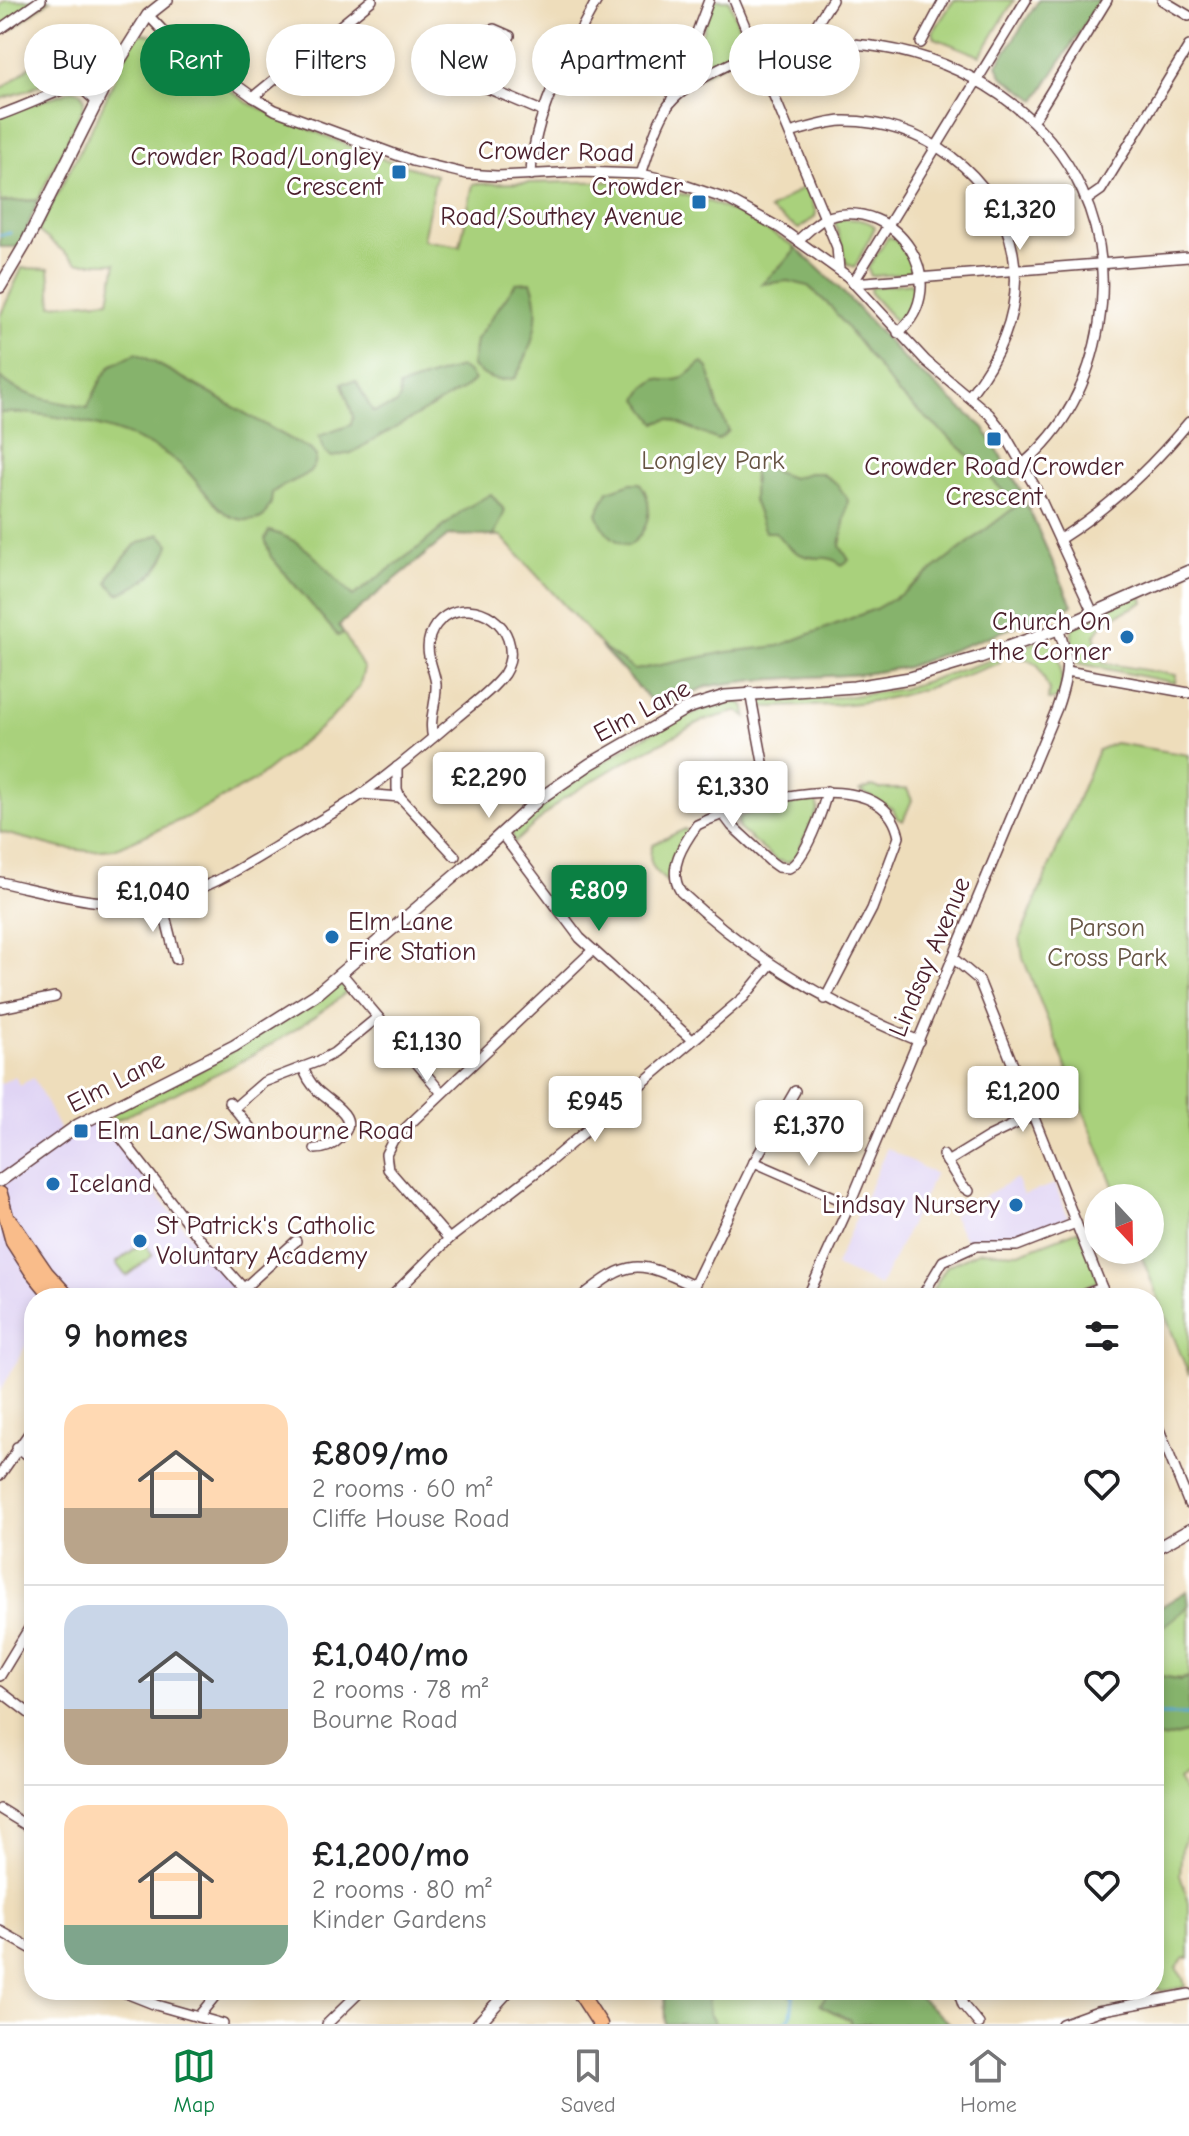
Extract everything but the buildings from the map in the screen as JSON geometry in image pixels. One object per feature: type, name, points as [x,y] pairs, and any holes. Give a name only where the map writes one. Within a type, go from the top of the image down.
[{"type":"main road","points":[[0,1194],[13,1242],[46,1288]]},
{"type":"main road","points":[[5,1216],[60,1288]]},
{"type":"main road","points":[[584,2000],[600,2024]]},
{"type":"street","points":[[0,29],[41,0]]},
{"type":"street","points":[[146,0],[148,15]]},
{"type":"street","points":[[124,53],[148,15],[167,0]]},
{"type":"street","points":[[253,97],[372,0]]},
{"type":"street","points":[[531,175],[544,112],[597,0]]},
{"type":"street","points":[[641,174],[709,0]]},
{"type":"street","points":[[734,0],[744,24]]},
{"type":"street","points":[[818,24],[832,0]]},
{"type":"street","points":[[932,46],[917,42],[944,0]]},
{"type":"street","points":[[853,283],[1026,0]]},
{"type":"street","points":[[1036,116],[1107,0]]},
{"type":"street","points":[[1162,0],[1189,16]]},
{"type":"street","name":"Crowder Road","points":[[148,15],[166,34],[253,97],[298,119],[426,165],[467,174],[641,174],[729,200],[757,214],[839,270],[926,361],[989,414],[1023,464],[1093,613]]},
{"type":"street","points":[[1088,199],[1101,190],[1189,46]]},
{"type":"street","points":[[669,105],[699,81],[729,65]]},
{"type":"street","points":[[973,65],[1036,116],[1067,156],[1088,199],[1102,264],[1102,305],[1084,380],[1053,435],[1023,464]]},
{"type":"street","points":[[0,115],[49,96]]},
{"type":"street","points":[[90,96],[98,103]]},
{"type":"street","points":[[0,287],[101,96]]},
{"type":"street","points":[[508,96],[544,112]]},
{"type":"street","points":[[775,96],[837,247],[839,270]]},
{"type":"street","points":[[790,133],[841,121],[894,127],[937,146],[972,175],[990,198],[1009,238],[1014,269],[1008,325],[994,361],[970,395]]},
{"type":"street","points":[[798,240],[825,218],[856,216],[871,218],[888,226],[910,246],[918,261],[921,291],[910,322],[898,333]]},
{"type":"street","points":[[853,283],[1189,257]]},
{"type":"street","points":[[1060,539],[1115,500],[1165,451],[1189,422]]},
{"type":"street","name":"Elm Lane","points":[[0,1181],[57,1138],[101,1112],[234,1046],[291,1011],[342,974],[539,799],[665,719],[706,701],[750,692],[854,687],[910,678],[1058,629],[1189,571]]},
{"type":"street","points":[[0,882],[119,903],[161,900],[202,888],[225,877],[362,794],[433,738],[496,683],[508,667],[509,641],[501,624],[484,612],[464,611],[445,616],[429,638],[427,649],[436,685],[431,726],[433,738]]},
{"type":"street","name":"Lindsay Avenue","points":[[812,1288],[954,959],[1057,708],[1068,659],[1058,629]]},
{"type":"street","points":[[1067,671],[1189,693]]},
{"type":"street","points":[[750,692],[770,800]]},
{"type":"street","points":[[397,767],[400,797],[455,856]]},
{"type":"street","points":[[723,814],[771,862],[778,867],[789,868],[799,861],[827,791]]},
{"type":"street","points":[[825,999],[872,909],[899,837],[895,822],[881,807],[846,792],[827,791],[770,800],[697,825],[677,860],[677,886],[689,898],[771,964],[825,999],[919,1041]]},
{"type":"street","points":[[362,794],[400,797]]},
{"type":"street","points":[[501,833],[580,938],[692,1040]]},
{"type":"street","points":[[161,900],[176,959]]},
{"type":"street","points":[[449,1239],[385,1162],[388,1147],[441,1092],[593,950]]},
{"type":"street","points":[[954,959],[979,980],[1102,1288]]},
{"type":"street","points":[[400,1288],[449,1239],[548,1163],[744,997],[771,964]]},
{"type":"street","points":[[342,974],[441,1092]]},
{"type":"street","points":[[0,1008],[55,997]]},
{"type":"street","points":[[257,1136],[232,1105],[264,1082],[334,1053],[378,1017]]},
{"type":"street","points":[[303,1067],[312,1085],[339,1106],[348,1121],[347,1129],[337,1142],[315,1149]]},
{"type":"street","points":[[594,1288],[618,1270],[634,1265],[649,1267],[694,1286],[754,1162],[795,1091]]},
{"type":"street","points":[[101,1112],[242,1288]]},
{"type":"street","points":[[969,1191],[945,1159],[1034,1115]]},
{"type":"street","points":[[754,1162],[850,1204]]},
{"type":"street","points":[[927,1288],[948,1257],[976,1246],[1017,1246],[1076,1223]]},
{"type":"street","points":[[244,1288],[296,1241]]},
{"type":"street","points":[[0,1475],[24,1438]]},
{"type":"street","points":[[17,1447],[24,1452]]},
{"type":"street","points":[[1164,1452],[1189,1504]]},
{"type":"street","points":[[1164,1544],[1189,1530]]},
{"type":"street","points":[[0,1676],[24,1636]]},
{"type":"street","points":[[0,1691],[24,1709]]},
{"type":"street","points":[[0,1809],[24,1824]]},
{"type":"street","points":[[0,1931],[24,1944]]},
{"type":"street","points":[[1164,1999],[1189,1994]]},
{"type":"street","points":[[148,2000],[223,2024]]},
{"type":"street","points":[[198,2017],[212,2000]]},
{"type":"street","points":[[327,2024],[352,2000]]},
{"type":"street","points":[[478,2024],[500,2000]]},
{"type":"street","points":[[961,2000],[979,2024]]},
{"type":"street","points":[[1062,2024],[1098,2011],[1157,2000]]},
{"type":"shaded area","points":[[15,1076],[19,1085],[34,1078],[64,1139],[99,1119],[234,1288],[24,1288],[24,1349],[0,1392],[0,1084]]},
{"type":"shaded area","points":[[887,1148],[935,1174],[880,1286],[835,1266]]},
{"type":"shaded area","name":"Lindsay Nursery","points":[[1016,1178],[1023,1195],[1055,1184],[1068,1217],[1009,1240],[985,1238],[966,1241],[952,1215]]},
{"type":"green space","points":[[5,0],[50,0],[11,30],[0,21],[0,5]]},
{"type":"green space","points":[[713,0],[729,0],[738,24],[729,24],[729,60],[713,70],[713,24],[705,24]]},
{"type":"green space","points":[[954,0],[1014,0],[980,56],[935,38],[933,32]]},
{"type":"green space","points":[[1039,0],[1100,0],[1036,100],[1002,76],[997,65]]},
{"type":"green space","name":"Longley Park","points":[[140,34],[140,96],[238,96],[248,103],[373,156],[436,175],[423,240],[460,246],[473,184],[630,181],[708,201],[742,216],[794,246],[838,287],[904,359],[983,427],[1017,483],[1072,605],[907,667],[862,674],[708,686],[658,708],[501,536],[449,535],[339,625],[364,669],[359,687],[330,720],[254,781],[194,814],[114,849],[89,851],[61,848],[0,832],[0,316],[22,268],[49,269],[52,305],[109,300],[116,263],[78,263],[38,231],[107,96],[124,96],[124,58],[134,36]]},
{"type":"green space","points":[[24,71],[24,92],[0,99],[0,85],[3,88]]},
{"type":"green space","points":[[55,96],[84,98],[83,108],[38,200],[0,202],[0,115]]},
{"type":"green space","points":[[805,186],[816,212],[815,217],[799,229],[769,210]]},
{"type":"green space","points":[[38,200],[20,247],[0,247],[0,202]]},
{"type":"green space","points":[[839,219],[863,221],[875,227],[855,267],[847,264],[845,259],[835,222]]},
{"type":"green space","points":[[888,237],[906,249],[913,270],[903,274],[871,276],[868,268]]},
{"type":"green space","points":[[794,246],[838,287],[904,359],[983,427],[1021,491],[1013,501],[964,451],[898,393],[830,306],[808,286],[788,281],[762,284],[794,252]]},
{"type":"green space","points":[[531,282],[536,319],[526,356],[515,378],[497,380],[487,377],[472,366],[476,340],[516,283]]},
{"type":"green space","points":[[910,283],[917,291],[910,313],[901,323],[896,322],[870,289]]},
{"type":"green space","points":[[136,353],[311,450],[316,456],[312,470],[272,493],[264,516],[244,520],[224,512],[172,458],[134,438],[66,418],[0,413],[0,376],[29,394],[87,408],[112,365]]},
{"type":"green space","points":[[702,362],[708,368],[719,410],[729,431],[718,440],[669,419],[656,423],[638,399],[645,388],[657,379],[682,378]]},
{"type":"green space","points":[[460,367],[474,380],[465,388],[351,453],[332,457],[325,452],[319,436],[351,425],[353,416],[342,383],[356,381],[373,412],[396,405],[400,398],[399,387]]},
{"type":"green space","points":[[754,464],[792,478],[821,473],[837,484],[848,500],[840,546],[849,560],[842,565],[828,558],[805,556],[792,549],[775,532],[765,532],[753,500]]},
{"type":"green space","points":[[640,483],[649,508],[641,533],[628,546],[608,534],[597,513],[608,491]]},
{"type":"green space","points":[[491,494],[505,511],[494,536],[449,535],[339,625],[343,633],[338,636],[271,557],[265,539],[269,531],[307,549],[353,596],[463,510]]},
{"type":"green space","points":[[1023,497],[1072,605],[907,667],[862,674],[708,686],[658,708],[600,646],[635,670],[727,652],[779,646],[875,609],[903,593],[1019,504]]},
{"type":"green space","points":[[160,534],[169,544],[162,562],[151,576],[118,594],[108,583],[111,574],[135,545]]},
{"type":"green space","points":[[1141,593],[1144,602],[1105,621],[1095,635],[1097,651],[1103,663],[1176,675],[1175,683],[1078,663],[1076,658],[1073,622]]},
{"type":"green space","points":[[1040,640],[1048,641],[1053,646],[1059,660],[1059,699],[1048,700],[1049,690],[1038,665],[1026,659],[1008,657],[1007,654]]},
{"type":"green space","points":[[998,658],[1000,663],[894,697],[844,704],[759,707],[761,700],[766,698],[844,697],[902,689]]},
{"type":"green space","points":[[738,702],[744,705],[747,717],[739,711],[702,721],[619,765],[561,800],[514,843],[512,831],[517,826],[564,789],[622,750],[682,718]]},
{"type":"green space","name":"Parson Cross Park","points":[[1115,743],[1189,755],[1189,1375],[1164,1312],[1164,1288],[1154,1288],[1145,1264],[1164,1264],[1164,1184],[1112,1184],[1023,958],[1020,938],[1098,750]]},
{"type":"green space","points":[[873,786],[907,789],[912,800],[903,821],[897,818],[893,809],[860,791]]},
{"type":"green space","points":[[809,799],[816,801],[818,809],[796,856],[788,863],[776,860],[739,829],[738,819],[742,816],[775,805]]},
{"type":"green space","points":[[685,829],[688,832],[670,881],[666,881],[652,864],[650,855],[653,844]]},
{"type":"green space","points":[[341,984],[348,991],[265,1048],[114,1121],[112,1115],[116,1109],[199,1071]]},
{"type":"green space","points":[[1079,1230],[1084,1243],[1084,1264],[1092,1264],[1099,1281],[1082,1288],[934,1288],[947,1266],[980,1251],[1019,1253]]},
{"type":"green space","points":[[143,1242],[153,1255],[126,1276],[116,1263]]},
{"type":"green space","points":[[1187,1591],[1189,1606],[1164,1626],[1164,1605]]},
{"type":"green space","points":[[1189,1606],[1189,1677],[1164,1677],[1164,1626]]},
{"type":"green space","points":[[1164,1676],[1181,1680],[1189,1677],[1189,1732],[1164,1739]]},
{"type":"green space","points":[[1189,1732],[1189,1773],[1178,1780],[1189,1800],[1189,1833],[1182,1846],[1180,1875],[1189,1903],[1189,1958],[1184,1958],[1176,1968],[1185,1987],[1164,1991],[1164,1739]]},
{"type":"green space","points":[[664,2000],[707,2000],[709,2014],[715,2024],[665,2024]]},
{"type":"green space","points":[[707,2000],[823,2000],[820,2005],[851,2021],[850,2024],[715,2024],[709,2014]]},
{"type":"green space","points":[[823,2000],[922,2000],[950,2024],[850,2024],[850,2020],[820,2005]]},
{"type":"waterway","points":[[0,235],[10,233]]},
{"type":"waterway","points":[[1164,1715],[1189,1715]]},
{"type":"waterway","points":[[776,2024],[786,2022],[791,2015],[793,2000]]},
{"type":"place","name":"Crowder Road/Longley Crescent","points":[[399,172]]},
{"type":"place","name":"Crowder Road/Southey Avenue","points":[[699,202]]},
{"type":"place","name":"Crowder Road/Crowder Crescent","points":[[994,439]]},
{"type":"place","name":"Church On the Corner","points":[[1127,637]]},
{"type":"place","name":"Elm Lane Fire Station","points":[[332,937]]},
{"type":"place","name":"Elm Lane/Swanbourne Road","points":[[81,1131]]},
{"type":"place","name":"Iceland","points":[[53,1184]]},
{"type":"place","name":"Lindsay Nursery","points":[[1016,1205]]},
{"type":"place","name":"St Patrick's Catholic Voluntary Academy","points":[[140,1241]]}]
